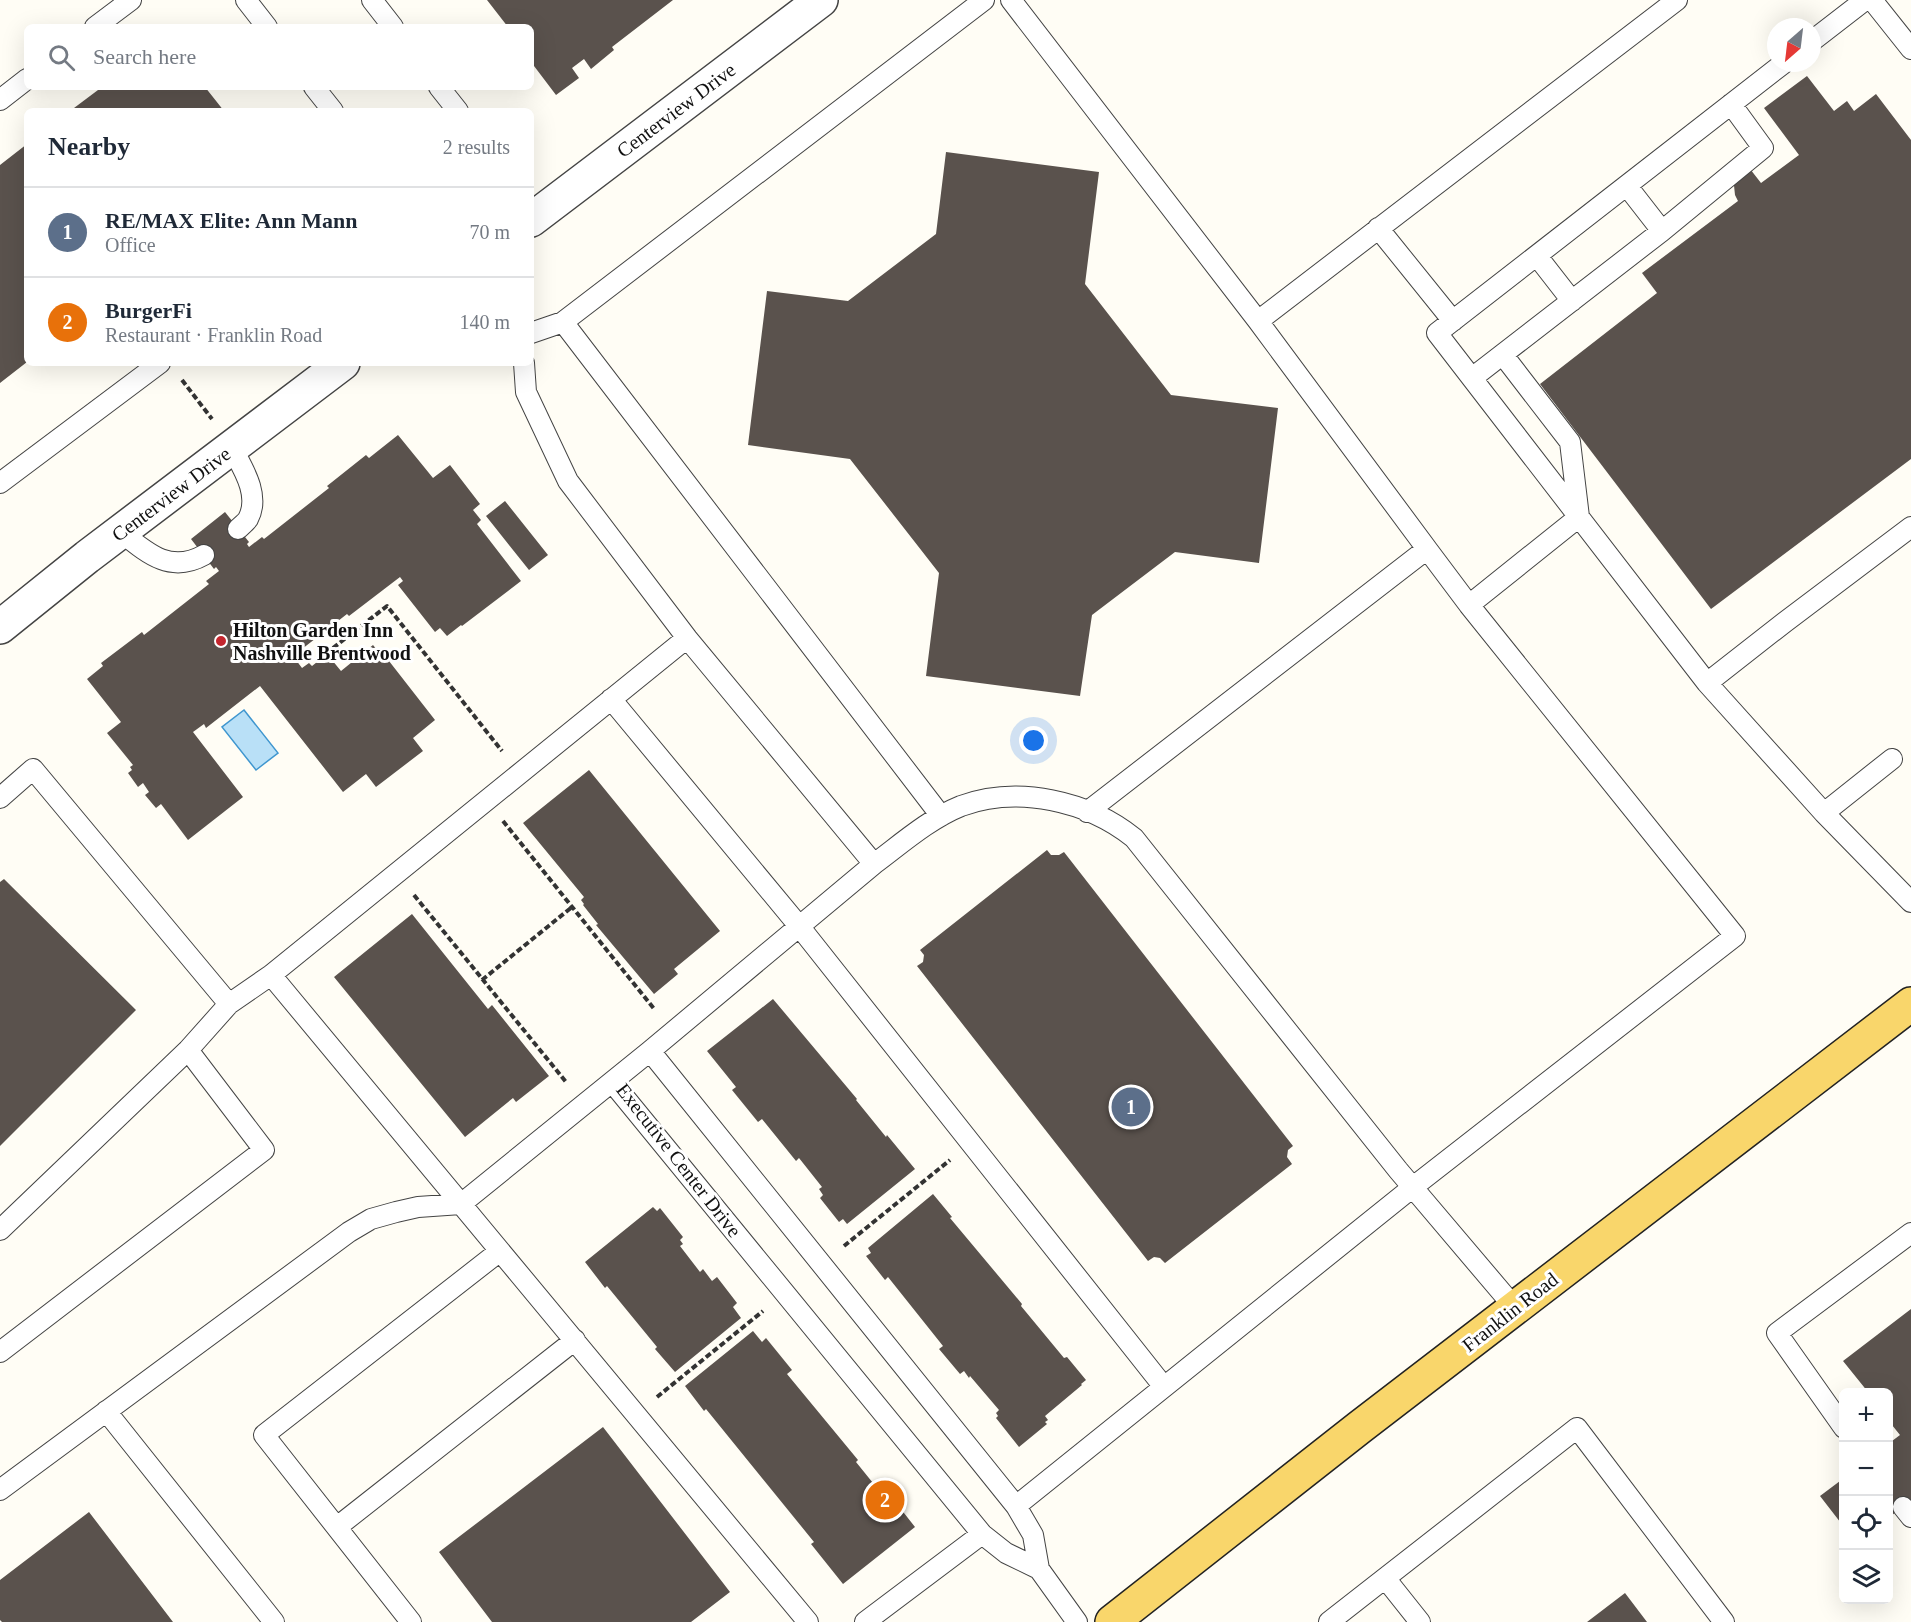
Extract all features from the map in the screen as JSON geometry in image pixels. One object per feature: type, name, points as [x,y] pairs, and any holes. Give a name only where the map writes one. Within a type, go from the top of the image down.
[{"type":"main road","name":"Franklin Road","points":[[1112,1622],[1515,1308],[1911,1004]]},
{"type":"street","name":"Centerview Drive","points":[[534,218],[821,0]]},
{"type":"street","name":"Centerview Drive","points":[[0,627],[339,366]]},
{"type":"lane","points":[[99,24],[131,0]]},
{"type":"lane","points":[[246,0],[265,24]]},
{"type":"lane","points":[[372,0],[391,24]]},
{"type":"lane","points":[[534,332],[563,322],[984,0]]},
{"type":"lane","points":[[1258,321],[1677,0]]},
{"type":"lane","points":[[1821,34],[1865,0]]},
{"type":"lane","points":[[1872,0],[1911,49]]},
{"type":"lane","points":[[1016,2],[1258,321],[1469,605],[1735,936],[1413,1187],[1016,1506]]},
{"type":"lane","points":[[1772,72],[1437,333],[1707,683],[1824,813],[1911,902]]},
{"type":"lane","points":[[0,100],[24,81]]},
{"type":"lane","points":[[316,90],[331,108]]},
{"type":"lane","points":[[441,90],[456,108]]},
{"type":"lane","points":[[1473,378],[1662,231],[1763,148],[1731,104]]},
{"type":"lane","points":[[1627,186],[1662,231]]},
{"type":"lane","points":[[1378,228],[1453,321]]},
{"type":"lane","points":[[1537,256],[1572,301]]},
{"type":"lane","points":[[563,322],[941,816]]},
{"type":"lane","points":[[1503,355],[1570,442],[1579,517]]},
{"type":"lane","points":[[524,366],[526,392],[568,481],[687,638],[874,864]]},
{"type":"lane","points":[[0,483],[168,368]]},
{"type":"lane","points":[[232,447],[246,474],[252,494],[248,519],[238,529]]},
{"type":"lane","points":[[1469,605],[1579,517]]},
{"type":"lane","points":[[1707,683],[1911,527]]},
{"type":"lane","points":[[121,532],[145,552],[169,563],[192,562],[204,555]]},
{"type":"lane","points":[[1087,812],[1427,549]]},
{"type":"lane","points":[[0,1230],[188,1050],[229,1004],[271,975],[687,638]]},
{"type":"lane","points":[[611,699],[799,926],[1164,1387]]},
{"type":"lane","points":[[1824,813],[1892,759]]},
{"type":"lane","points":[[0,798],[33,769],[229,1004]]},
{"type":"lane","name":"Executive Center Drive","points":[[1039,1569],[1006,1553],[982,1534],[612,1082],[874,864],[941,816],[961,807],[1003,797],[1028,797],[1055,801],[1087,812],[1119,826],[1134,838],[1413,1187],[1515,1308]]},
{"type":"lane","points":[[271,975],[808,1622]]},
{"type":"lane","points":[[0,1352],[264,1150],[188,1050]]},
{"type":"lane","points":[[650,1051],[1016,1506],[1033,1535],[1039,1569],[1077,1622]]},
{"type":"lane","points":[[0,1491],[349,1232],[371,1220],[396,1212],[418,1207],[461,1204],[612,1082]]},
{"type":"lane","points":[[1839,1421],[1776,1333],[1911,1233]]},
{"type":"lane","points":[[411,1622],[264,1435],[500,1251]]},
{"type":"lane","points":[[337,1527],[574,1340]]},
{"type":"lane","points":[[106,1411],[274,1622]]},
{"type":"lane","points":[[1329,1622],[1577,1428],[1724,1622]]},
{"type":"lane","points":[[865,1622],[982,1534]]},
{"type":"lane","points":[[1385,1578],[1420,1622]]},
{"type":"path","points":[[168,368],[232,447]]},
{"type":"path","points":[[333,648],[387,606],[519,773]]},
{"type":"path","points":[[486,800],[673,1032]]},
{"type":"path","points":[[396,874],[584,1104]]},
{"type":"path","points":[[482,980],[572,907]]},
{"type":"water","points":[[244,710],[278,753],[256,770],[222,727]]},
{"type":"building","points":[[487,0],[673,0],[612,47],[614,50],[591,69],[584,59],[572,68],[579,78],[556,95],[534,66],[534,24],[506,24]]},
{"type":"building","points":[[1807,76],[1834,111],[1847,101],[1854,111],[1876,94],[1911,140],[1911,459],[1711,609],[1540,384],[1657,293],[1642,273],[1738,201],[1733,176],[1747,165],[1761,183],[1799,155],[1764,108]]},
{"type":"building","points":[[98,90],[207,90],[222,108],[74,108]]},
{"type":"building","points":[[24,146],[24,364],[0,383],[0,165]]},
{"type":"building","points":[[946,152],[1099,172],[1085,284],[1171,395],[1278,408],[1259,563],[1175,552],[1092,615],[1080,696],[926,676],[939,573],[850,459],[748,445],[767,291],[848,301],[936,234]]},
{"type":"building","name":"Hilton Garden Inn Nashville Brentwood","points":[[398,435],[433,478],[450,465],[480,504],[473,510],[481,520],[477,524],[521,581],[447,636],[440,628],[435,632],[398,585],[403,581],[400,577],[293,656],[302,668],[309,663],[312,666],[327,654],[341,671],[373,645],[387,662],[389,661],[435,720],[413,738],[423,751],[376,787],[366,774],[343,792],[260,686],[206,728],[204,724],[193,732],[243,797],[188,840],[161,804],[156,808],[145,795],[149,792],[143,783],[138,787],[128,773],[132,770],[130,767],[133,765],[107,733],[121,722],[87,679],[103,666],[101,663],[142,632],[144,635],[209,584],[206,581],[219,571],[216,567],[214,569],[191,539],[225,512],[249,542],[247,544],[249,547],[262,537],[264,539],[329,488],[327,486],[366,455],[369,458]]},
{"type":"building","points":[[505,501],[548,555],[529,570],[486,516]]},
{"type":"building","points":[[589,770],[720,931],[674,969],[678,974],[654,994],[596,925],[598,924],[583,905],[581,900],[584,897],[523,823]]},
{"type":"building","points":[[1047,850],[1051,855],[1064,852],[1293,1146],[1288,1150],[1287,1157],[1292,1164],[1165,1263],[1160,1258],[1154,1257],[1148,1261],[917,966],[923,962],[924,955],[920,950]]},
{"type":"building","points":[[4,879],[136,1010],[0,1146],[0,882]]},
{"type":"building","points":[[412,914],[488,1009],[492,1005],[549,1076],[516,1102],[513,1098],[465,1137],[334,977]]},
{"type":"building","points":[[773,999],[915,1169],[847,1224],[843,1219],[839,1222],[820,1198],[823,1195],[819,1189],[822,1187],[799,1158],[796,1161],[762,1119],[758,1122],[732,1090],[736,1087],[707,1051]]},
{"type":"building","points":[[933,1194],[952,1217],[950,1218],[1022,1304],[1021,1306],[1064,1358],[1067,1357],[1086,1380],[1045,1416],[1048,1420],[1045,1422],[1047,1424],[1019,1447],[996,1418],[999,1410],[970,1376],[969,1378],[964,1371],[960,1374],[939,1349],[943,1346],[888,1277],[885,1280],[866,1256],[871,1253],[868,1248]]},
{"type":"building","points":[[653,1207],[657,1211],[660,1208],[683,1237],[680,1240],[683,1244],[680,1246],[700,1272],[703,1269],[712,1281],[717,1277],[737,1303],[733,1307],[741,1318],[675,1372],[655,1349],[657,1347],[585,1262]]},
{"type":"building","points":[[1911,1309],[1911,1501],[1893,1514],[1893,1440],[1900,1435],[1893,1426],[1893,1388],[1865,1388],[1843,1361]]},
{"type":"building","points":[[753,1331],[762,1342],[766,1338],[792,1370],[787,1374],[858,1460],[856,1462],[877,1488],[882,1485],[915,1527],[843,1584],[811,1544],[814,1542],[685,1386]]},
{"type":"building","points":[[603,1427],[730,1592],[691,1622],[492,1622],[439,1552]]},
{"type":"building","points":[[1839,1482],[1839,1521],[1820,1496]]},
{"type":"building","points":[[89,1512],[173,1622],[2,1622],[0,1620],[0,1580]]},
{"type":"building","points":[[1625,1593],[1647,1622],[1587,1622]]},
{"type":"place","name":"Hilton Garden Inn Nashville Brentwood","points":[[221,641]]},
{"type":"place","name":"RE/MAX Elite: Ann Mann","points":[[1131,1107]]},
{"type":"place","name":"BurgerFi","points":[[885,1500]]}]
